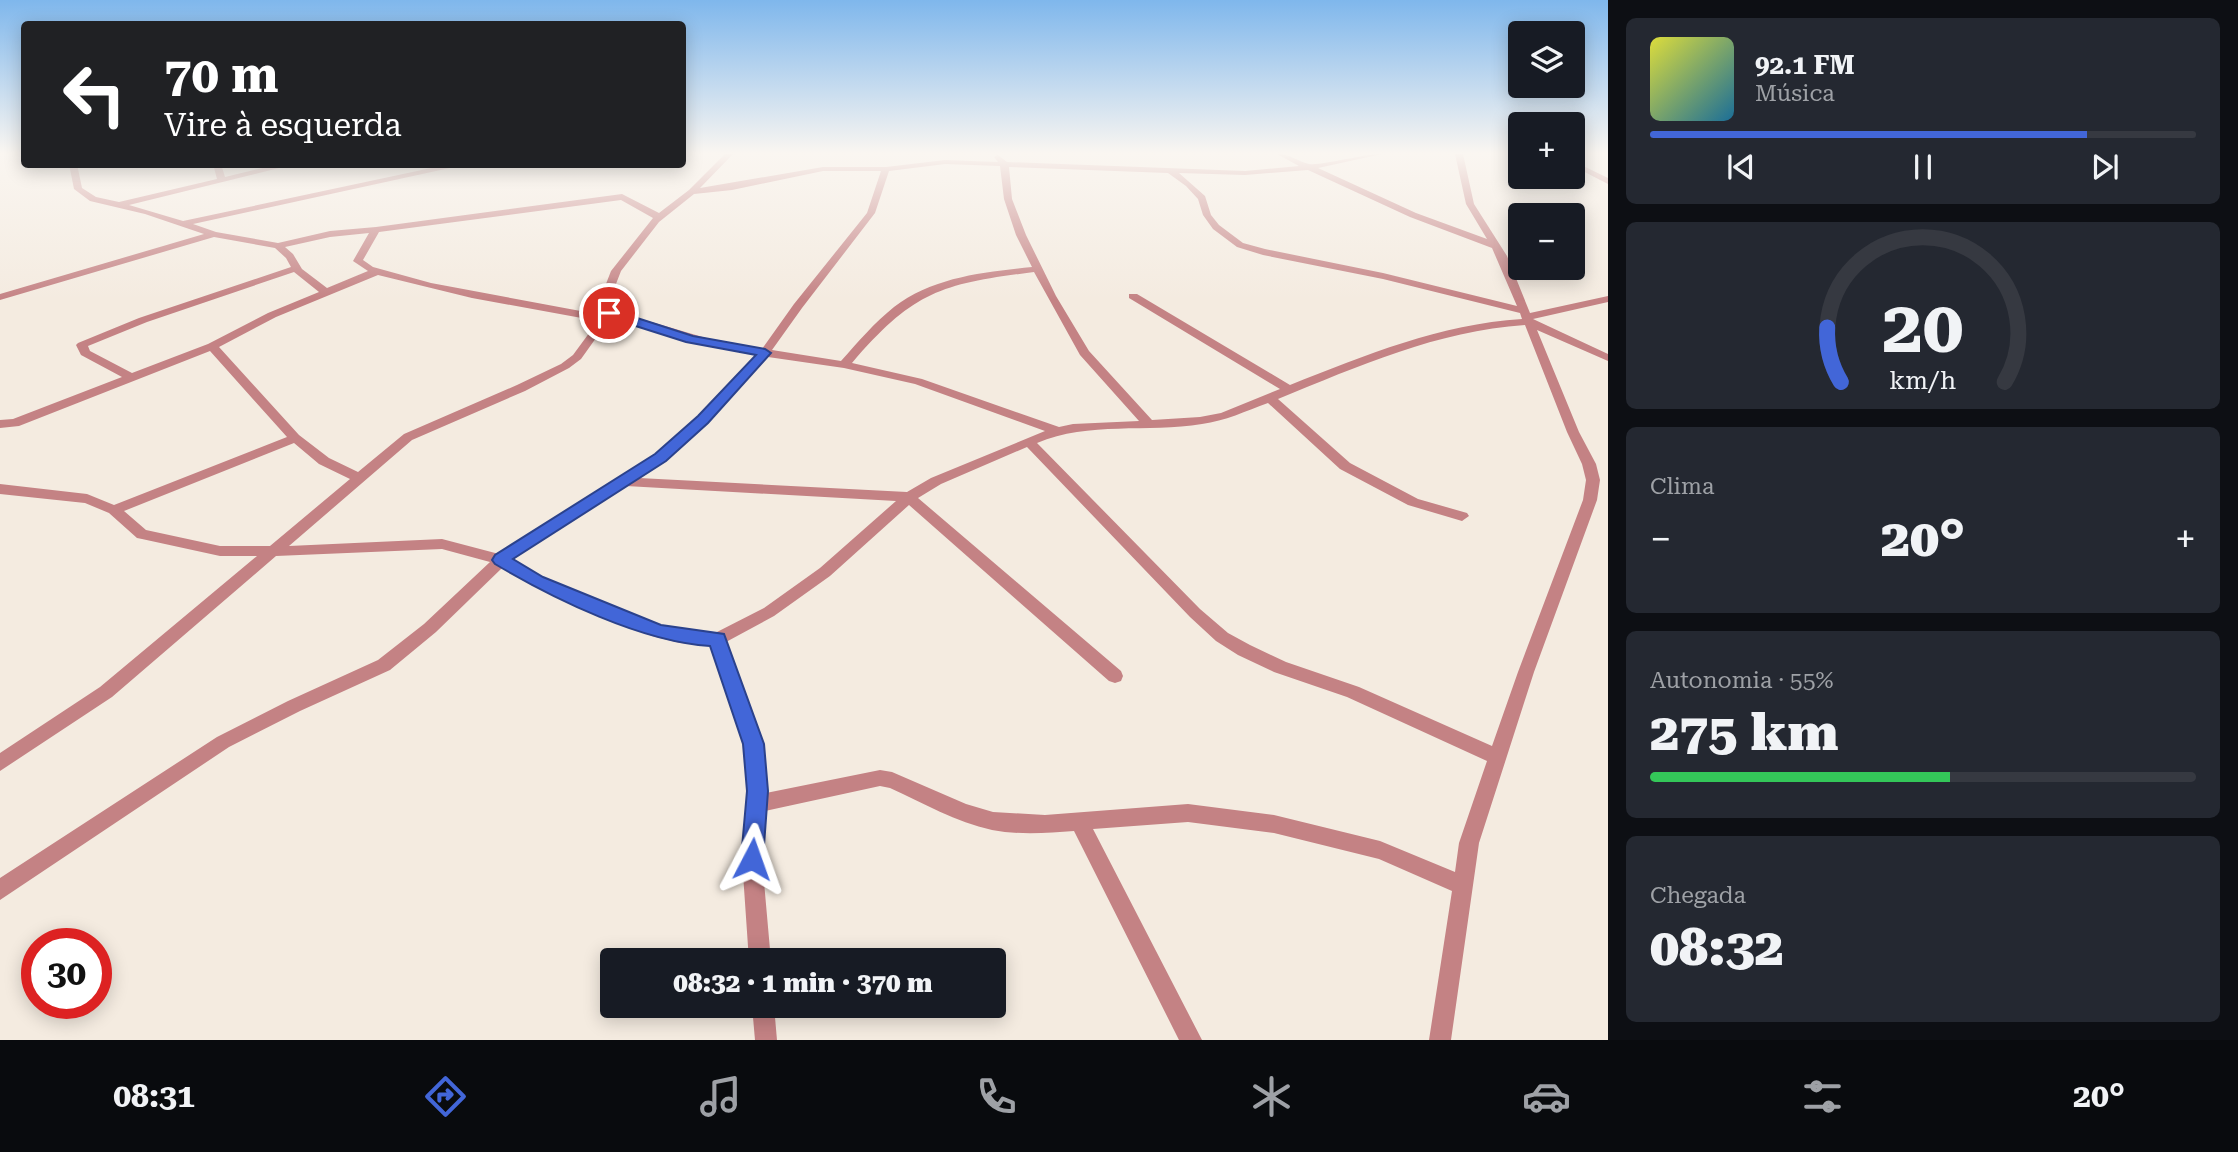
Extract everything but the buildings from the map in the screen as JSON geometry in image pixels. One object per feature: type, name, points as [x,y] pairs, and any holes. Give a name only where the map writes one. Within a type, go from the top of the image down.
[{"type":"street","points":[[109,203],[214,234],[278,246],[330,234],[581,203]]},
{"type":"street","points":[[118,205],[128,203]]},
{"type":"street","points":[[182,223],[280,203]]},
{"type":"street","points":[[632,203],[659,217]]},
{"type":"street","points":[[0,763],[106,692],[408,437],[565,366],[589,344],[607,316],[611,279],[659,217],[678,203]]},
{"type":"street","points":[[0,890],[223,743],[294,706],[384,665],[430,628],[500,560],[626,482],[661,457],[703,419],[765,353],[871,213],[875,203]]},
{"type":"street","points":[[1009,203],[1037,269],[1084,353],[1149,424]]},
{"type":"street","points":[[1203,203],[1207,215],[1216,227],[1240,245],[1383,276],[1527,317],[1608,358]]},
{"type":"street","points":[[1386,203],[1496,246]]},
{"type":"street","points":[[1440,1040],[1469,843],[1590,500],[1593,480],[1589,464],[1573,432],[1496,246],[1470,203]]},
{"type":"street","points":[[376,230],[358,261],[359,265],[404,282],[607,316],[691,339],[844,365],[918,381],[1058,431]]},
{"type":"street","points":[[0,297],[214,234]]},
{"type":"street","points":[[278,246],[290,257],[296,268],[327,293]]},
{"type":"street","points":[[131,377],[85,353],[82,345],[130,325],[296,268]]},
{"type":"street","points":[[844,365],[894,312],[918,295],[957,282],[1037,269]]},
{"type":"street","points":[[0,424],[15,423],[212,346],[272,315],[375,272]]},
{"type":"street","points":[[1133,296],[1289,390]]},
{"type":"street","points":[[0,489],[87,499],[114,510],[142,534],[220,551],[442,544],[500,560],[537,582],[658,632],[680,637],[717,639],[769,612],[825,572],[909,497],[936,481],[1029,442],[1073,428],[1200,421],[1224,416],[1390,350],[1441,334],[1608,299]]},
{"type":"street","points":[[212,346],[295,438],[324,461],[358,478]]},
{"type":"street","points":[[1270,398],[1327,451],[1356,472],[1413,502],[1462,516]]},
{"type":"street","points":[[114,510],[295,438]]},
{"type":"street","points":[[1029,442],[1195,613],[1223,637],[1280,667],[1353,692],[1498,757]]},
{"type":"street","points":[[626,482],[909,497],[1115,676]]},
{"type":"street","points":[[717,639],[754,744],[756,804],[752,859],[759,948]]},
{"type":"street","points":[[756,804],[880,778],[892,780],[963,812],[993,821],[1045,824],[1188,813],[1274,824],[1380,850],[1463,886]]},
{"type":"street","points":[[1079,821],[1191,1040]]},
{"type":"street","points":[[764,1018],[766,1040]]},
{"type":"route","points":[[609,313],[691,339],[765,353],[703,419],[661,457],[626,482],[500,560],[537,582],[658,632],[680,637],[717,639],[754,744],[757,791],[752,859]]}]
